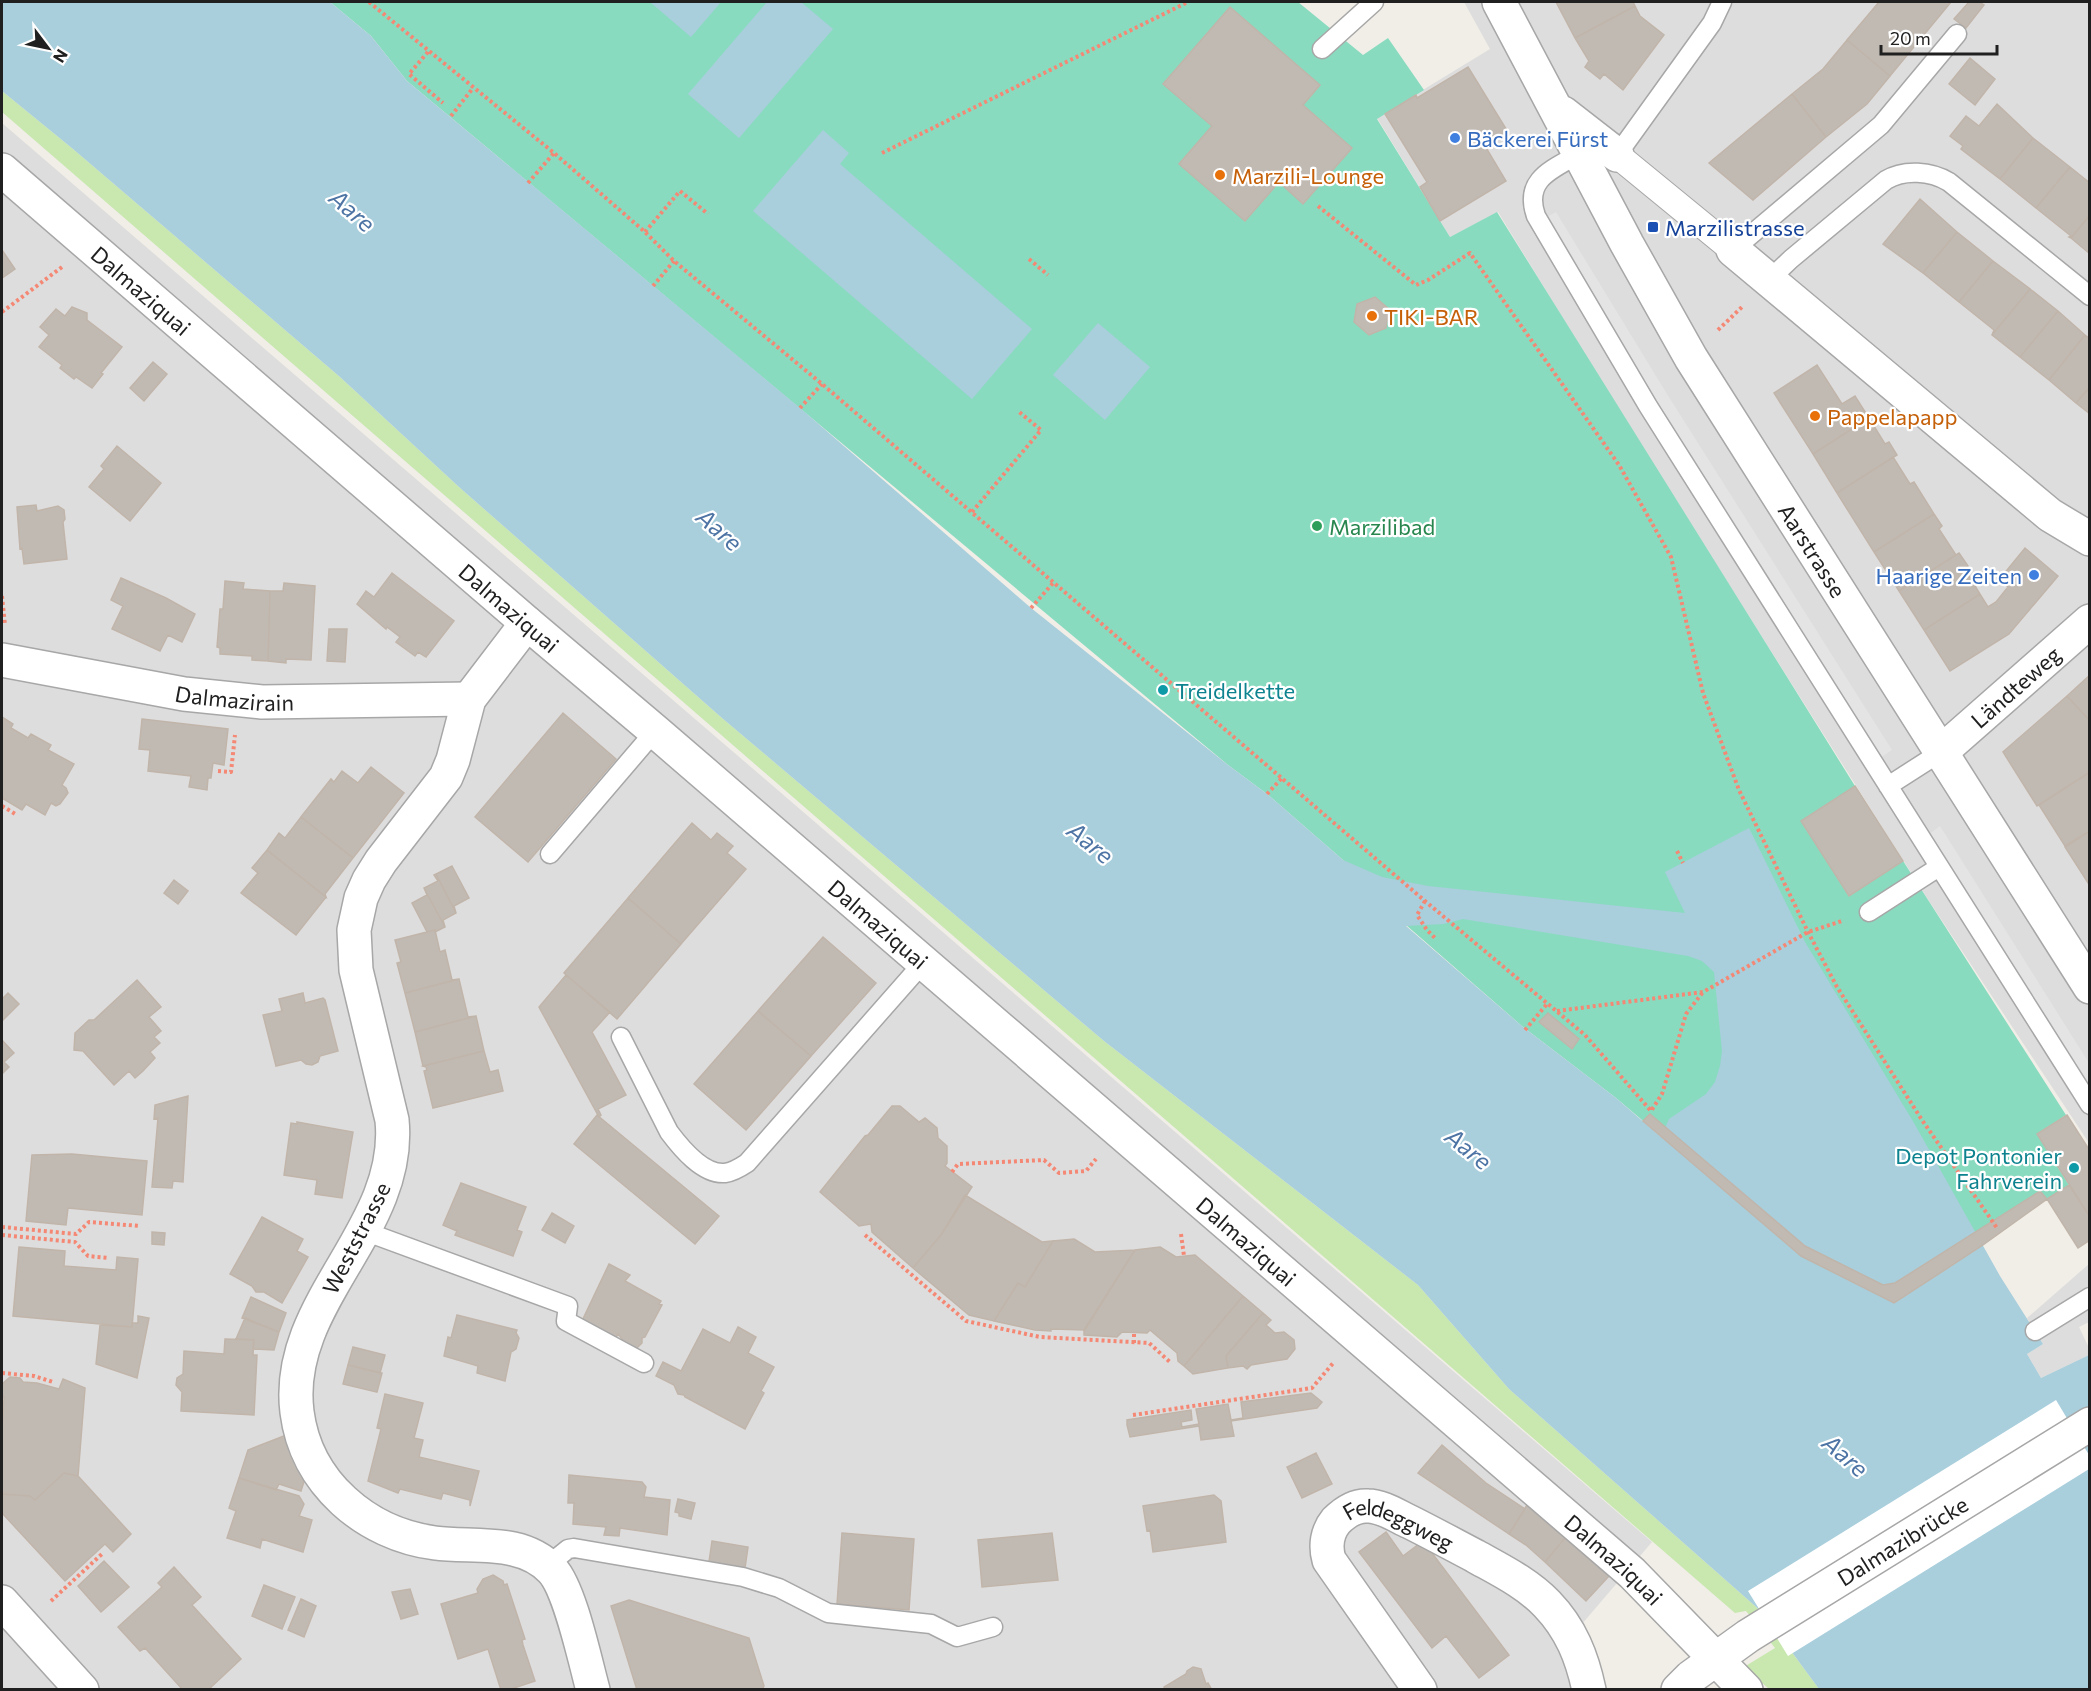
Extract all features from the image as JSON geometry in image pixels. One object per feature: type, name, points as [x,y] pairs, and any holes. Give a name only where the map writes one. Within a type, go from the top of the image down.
[{"type":"street","points":[[1500,2],[1553,104],[1733,250],[1780,269],[2050,515],[2090,539]]},
{"type":"street","name":"Aarstrasse","points":[[1553,104],[1691,358],[2090,987]]},
{"type":"street","name":"Dalmaziquai","points":[[2,170],[1632,1573],[1746,1689]]},
{"type":"street","name":"Ländteweg","points":[[1941,752],[2090,621]]},
{"type":"street","name":"Weststrasse","points":[[527,623],[469,699],[453,760],[446,777],[381,861],[369,880],[357,914],[354,930],[356,970],[388,1099],[394,1140],[388,1175],[381,1196],[364,1231],[315,1316],[306,1337],[296,1382],[297,1414],[302,1436],[312,1460],[325,1480],[350,1508],[379,1526],[435,1543],[512,1548],[548,1566],[558,1577],[565,1593],[593,1689]]},
{"type":"street","name":"Dalmazirain","points":[[2,660],[173,692],[262,702],[469,699]]},
{"type":"street","name":"Dalmazibrücke","points":[[1678,1689],[1715,1659],[1768,1624],[2083,1428]]},
{"type":"street","name":"Feldeggweg","points":[[1420,1689],[1329,1560],[1327,1541],[1333,1525],[1346,1512],[1359,1506],[1374,1506],[1397,1516],[1438,1536],[1526,1586],[1547,1604],[1570,1634],[1581,1657],[1589,1689]]},
{"type":"street","points":[[2,1602],[82,1689]]},
{"type":"lane","points":[[1322,49],[1374,2]]},
{"type":"lane","points":[[1617,155],[1712,23],[1722,2]]},
{"type":"lane","points":[[1733,250],[1881,125],[1957,34]]},
{"type":"lane","points":[[1579,154],[1548,172],[1539,180],[1533,190],[1531,200],[1536,216],[1648,406],[2090,1105]]},
{"type":"lane","points":[[1780,269],[1891,177],[1909,172],[1939,177],[1949,182],[2090,296]]},
{"type":"lane","points":[[550,854],[655,731]]},
{"type":"lane","points":[[1888,786],[1941,752]]},
{"type":"lane","points":[[1869,912],[1939,867]]},
{"type":"lane","points":[[621,1037],[669,1132],[678,1144],[706,1168],[726,1173],[747,1163],[923,963]]},
{"type":"lane","points":[[364,1231],[568,1306],[566,1320],[644,1363]]},
{"type":"lane","points":[[2036,1331],[2090,1297]]},
{"type":"lane","points":[[548,1566],[568,1549],[574,1548],[743,1577],[779,1588],[828,1613],[931,1624],[957,1636],[993,1628]]},
{"type":"path","points":[[369,2],[554,153],[645,232],[674,261],[822,384],[1585,1035],[1651,1111],[1662,1094],[1686,1014],[1703,992]]},
{"type":"path","points":[[376,7],[381,2]]},
{"type":"path","points":[[882,153],[1188,2]]},
{"type":"path","points":[[428,52],[409,74],[443,103]]},
{"type":"path","points":[[451,116],[473,88]]},
{"type":"path","points":[[528,183],[554,153]]},
{"type":"path","points":[[645,232],[680,192],[708,214]]},
{"type":"path","points":[[1318,206],[1416,285],[1470,254],[1619,465],[1671,556],[1703,693],[1739,790],[1807,933],[1837,987],[1922,1120],[1997,1228]]},
{"type":"path","points":[[1029,259],[1048,275]]},
{"type":"path","points":[[654,286],[674,261]]},
{"type":"path","points":[[2,312],[68,263]]},
{"type":"path","points":[[1691,358],[1780,269]]},
{"type":"path","points":[[800,408],[822,384]]},
{"type":"path","points":[[972,512],[1041,430],[1018,411]]},
{"type":"path","points":[[1031,608],[1053,583]]},
{"type":"path","points":[[2,596],[6,627]]},
{"type":"path","points":[[218,771],[231,772],[239,700]]},
{"type":"path","points":[[1267,794],[1282,778]]},
{"type":"path","points":[[2,806],[17,815]]},
{"type":"path","points":[[1677,851],[1683,863]]},
{"type":"path","points":[[1425,900],[1417,915],[1436,939]]},
{"type":"path","points":[[1557,1011],[1703,992],[1807,933],[1869,912]]},
{"type":"path","points":[[1525,1030],[1547,1004]]},
{"type":"path","points":[[952,1172],[958,1164],[1044,1160],[1059,1173],[1086,1171],[1120,1132]]},
{"type":"path","points":[[2,1227],[76,1234],[89,1222],[140,1226]]},
{"type":"path","points":[[2,1235],[75,1242],[88,1256],[108,1258]]},
{"type":"path","points":[[865,1235],[966,1321],[1040,1338],[1149,1343],[1170,1362]]},
{"type":"path","points":[[884,1250],[888,1245]]},
{"type":"path","points":[[1134,1332],[1134,1342]]},
{"type":"path","points":[[1133,1415],[1312,1388],[1357,1336]]},
{"type":"path","points":[[2,1373],[34,1376],[53,1382]]},
{"type":"path","points":[[45,1606],[103,1553]]},
{"type":"shaded area","points":[[1464,2],[2089,2],[2089,1143],[1927,898],[1625,420],[1498,212],[1450,237],[1377,118],[1490,49]]},
{"type":"shaded area","points":[[2,123],[1652,1542],[1564,1645],[1580,1689],[2,1689]]},
{"type":"shaded area","points":[[1556,212],[1667,394],[1892,750],[1880,758],[1655,402],[1543,219]]},
{"type":"shaded area","points":[[1940,826],[2089,1063],[2089,1091],[1928,835]]},
{"type":"shaded area","points":[[2089,1264],[2089,1322],[2079,1327],[2089,1348],[2089,1355],[2041,1378],[2027,1354],[2043,1344],[2027,1318]]},
{"type":"green space","name":"Marzilibad","points":[[330,2],[1298,2],[1363,55],[1388,38],[1424,90],[1377,119],[1450,237],[1497,212],[1855,786],[2066,1115],[2037,1134],[2069,1185],[1983,1245],[1707,1175],[1616,1098],[1523,1027],[1406,925],[1343,860],[1267,794],[1228,765],[407,81],[371,36]]},
{"type":"green space","points":[[2,91],[340,377],[459,487],[722,718],[1104,1041],[1418,1285],[1509,1389],[1763,1613],[1819,1689],[1769,1689],[1744,1667],[1775,1648],[1746,1611],[1735,1613],[2,112]]},
{"type":"water","name":"Aare","points":[[2,2],[330,2],[371,36],[407,81],[800,408],[1031,608],[1267,794],[1343,860],[1382,877],[1428,886],[1685,913],[1665,872],[1749,828],[1805,942],[1914,1123],[2000,1276],[2043,1344],[2027,1354],[2041,1378],[2089,1355],[2089,1689],[1819,1689],[1763,1613],[1509,1389],[1418,1285],[1104,1041],[722,718],[459,487],[340,377],[2,91]],"holes":[[[1463,919],[1688,956],[1702,961],[1714,972],[1722,1051],[1720,1066],[1715,1082],[1706,1094],[1669,1119],[1661,1137],[1616,1098],[1523,1027],[1406,926],[1443,924]]]},
{"type":"water","points":[[650,2],[721,2],[691,37]]},
{"type":"water","points":[[767,2],[801,2],[833,29],[739,138],[688,94]]},
{"type":"water","points":[[823,130],[849,153],[840,164],[1032,329],[972,399],[753,211]]},
{"type":"water","points":[[1098,323],[1150,367],[1105,420],[1053,375]]},
{"type":"pier","points":[[2056,1400],[2089,1455],[2089,1469],[1788,1656],[1748,1591]]},
{"type":"building","points":[[1556,2],[1633,2],[1635,6],[1575,38]]},
{"type":"building","points":[[1879,2],[1951,2],[1890,76],[1847,40]]},
{"type":"building","points":[[1969,2],[1979,2],[1984,5],[1966,28],[1954,19]]},
{"type":"building","points":[[1635,6],[1640,16],[1664,35],[1623,90],[1604,74],[1600,79],[1585,67],[1589,61],[1575,38]]},
{"type":"building","points":[[1230,7],[1320,85],[1303,105],[1352,148],[1303,204],[1279,182],[1245,221],[1179,164],[1212,126],[1163,84]]},
{"type":"building","points":[[1847,40],[1890,76],[1867,104],[1826,137],[1792,94],[1823,69]]},
{"type":"building","points":[[1970,58],[1995,79],[1975,105],[1949,84]]},
{"type":"building","points":[[1468,67],[1508,132],[1485,146],[1506,181],[1440,221],[1420,187],[1427,182],[1385,114],[1416,95],[1417,98]]},
{"type":"building","points":[[1792,94],[1826,137],[1753,200],[1709,163]]},
{"type":"building","points":[[1997,104],[2033,138],[2000,179],[1961,149],[1963,146],[1950,136],[1966,116],[1979,126]]},
{"type":"building","points":[[2033,138],[2070,167],[2036,208],[2000,179]]},
{"type":"building","points":[[2070,167],[2090,183],[2090,215],[2071,238],[2036,208]]},
{"type":"building","points":[[1920,199],[1957,232],[1923,273],[1883,244]]},
{"type":"building","points":[[2090,215],[2090,254],[2071,238]]},
{"type":"building","points":[[1957,232],[1993,261],[1959,302],[1923,273]]},
{"type":"building","points":[[2,250],[15,269],[2,278]]},
{"type":"building","points":[[1993,261],[2030,289],[1992,335],[1994,330],[1959,302]]},
{"type":"building","points":[[2030,289],[2058,311],[2020,357],[1992,335]]},
{"type":"building","name":"TIKI-BAR","points":[[1375,297],[1389,309],[1386,328],[1369,335],[1354,322],[1357,304]]},
{"type":"building","points":[[72,307],[87,313],[87,320],[122,347],[92,388],[76,377],[74,379],[60,368],[62,365],[39,347],[49,335],[40,327],[56,309],[65,316]]},
{"type":"building","points":[[2058,311],[2085,335],[2049,380],[2020,357]]},
{"type":"building","points":[[2085,335],[2090,339],[2090,387],[2076,403],[2049,380]]},
{"type":"building","points":[[153,362],[167,374],[144,401],[130,388]]},
{"type":"building","points":[[1817,365],[1842,404],[1855,396],[1869,418],[1813,454],[1774,393]]},
{"type":"building","points":[[2090,387],[2090,414],[2076,403]]},
{"type":"building","points":[[1869,418],[1885,444],[1889,442],[1897,455],[1837,493],[1813,454]]},
{"type":"building","points":[[117,446],[161,483],[130,521],[89,487],[104,469],[101,466]]},
{"type":"building","points":[[1893,457],[1910,484],[1914,482],[1934,514],[1874,552],[1837,493]]},
{"type":"building","points":[[36,505],[37,511],[58,506],[64,510],[67,559],[24,564],[22,548],[20,549],[17,507]]},
{"type":"building","points":[[1934,514],[1942,526],[1939,529],[1956,555],[1899,591],[1874,552]]},
{"type":"building","points":[[2025,548],[2058,576],[2009,634],[1950,671],[1924,630],[1980,594],[1988,607],[1996,602],[2008,587],[1999,580]]},
{"type":"building","points":[[1959,553],[1968,566],[1964,568],[1980,594],[1924,630],[1899,591]]},
{"type":"building","points":[[392,573],[454,621],[426,657],[418,652],[415,656],[396,642],[400,637],[387,627],[386,629],[357,604],[366,591],[374,597]]},
{"type":"building","points":[[121,578],[195,614],[182,642],[168,635],[160,651],[112,629],[123,606],[111,600]]},
{"type":"building","points":[[225,581],[244,583],[243,589],[270,591],[268,661],[252,660],[252,656],[220,654],[220,648],[217,647]]},
{"type":"building","points":[[284,583],[315,586],[311,660],[286,659],[286,663],[268,661],[270,591],[283,591]]},
{"type":"building","points":[[329,629],[347,629],[345,662],[327,661]]},
{"type":"building","points":[[2090,675],[2090,721],[2067,696]]},
{"type":"building","points":[[2067,696],[2090,721],[2090,772],[2037,806],[2003,752]]},
{"type":"building","points":[[563,713],[616,759],[528,862],[475,817]]},
{"type":"building","points":[[2,717],[13,724],[11,728],[28,738],[31,734],[51,745],[48,750],[74,764],[62,785],[68,793],[60,804],[56,806],[51,803],[45,815],[26,804],[22,810],[2,798]]},
{"type":"building","points":[[142,719],[228,729],[224,765],[213,763],[207,790],[189,787],[191,776],[148,771],[150,750],[139,749]]},
{"type":"building","points":[[371,767],[404,793],[353,858],[301,817],[331,779],[334,782],[342,771],[358,783]]},
{"type":"building","points":[[2090,772],[2090,831],[2065,846],[2039,805]]},
{"type":"building","points":[[1855,786],[1903,861],[1849,896],[1801,821]]},
{"type":"building","points":[[301,817],[353,858],[325,894],[326,897],[267,850],[279,833],[285,838]]},
{"type":"building","points":[[692,823],[711,840],[717,833],[733,846],[727,853],[746,869],[681,944],[628,898]]},
{"type":"building","points":[[2090,831],[2090,886],[2065,847]]},
{"type":"building","points":[[267,850],[326,897],[296,935],[241,893],[258,873],[252,868]]},
{"type":"building","points":[[452,866],[469,898],[454,906],[456,913],[436,874]]},
{"type":"building","points":[[436,874],[456,913],[443,920],[445,927],[424,888],[438,881],[434,875]]},
{"type":"building","points":[[174,880],[188,891],[178,904],[164,893]]},
{"type":"building","points":[[424,888],[445,927],[435,932],[435,930],[427,932],[412,903],[427,895]]},
{"type":"building","points":[[628,898],[681,944],[617,1019],[564,973]]},
{"type":"building","points":[[435,930],[440,952],[445,950],[452,980],[459,979],[405,993],[397,963],[401,962],[395,940]]},
{"type":"building","points":[[823,937],[876,983],[811,1056],[758,1011]]},
{"type":"building","points":[[566,975],[610,1012],[592,1032],[626,1095],[598,1109],[601,1115],[599,1117],[539,1007]]},
{"type":"building","points":[[459,979],[468,1017],[476,1016],[415,1032],[405,993]]},
{"type":"building","points":[[137,980],[161,1007],[149,1017],[161,1031],[154,1037],[160,1043],[150,1052],[155,1058],[143,1071],[135,1078],[129,1071],[114,1085],[83,1051],[74,1050],[75,1033],[89,1020],[94,1020]]},
{"type":"building","points":[[8,993],[19,1004],[2,1021],[2,999]]},
{"type":"building","points":[[303,993],[305,1003],[323,998],[325,1000],[338,1051],[320,1056],[318,1062],[312,1065],[301,1060],[276,1066],[263,1015],[282,1011],[279,999]]},
{"type":"building","points":[[758,1011],[811,1056],[746,1130],[694,1084]]},
{"type":"building","points":[[1548,1013],[1579,1039],[1572,1049],[1539,1022]]},
{"type":"building","points":[[476,1016],[484,1051],[423,1066],[415,1032]]},
{"type":"building","points":[[2,1040],[14,1053],[4,1062],[9,1067],[2,1074]]},
{"type":"building","points":[[484,1051],[490,1072],[498,1070],[503,1091],[433,1108],[424,1071],[427,1070],[423,1066]]},
{"type":"building","points":[[188,1096],[183,1182],[173,1181],[172,1188],[152,1187],[158,1118],[154,1119],[155,1105]]},
{"type":"building","points":[[892,1106],[900,1106],[919,1122],[925,1118],[937,1128],[938,1138],[947,1146],[945,1166],[972,1187],[941,1235],[913,1268],[872,1232],[871,1224],[859,1226],[820,1192]]},
{"type":"building","points":[[1650,1114],[1805,1246],[1883,1285],[1895,1283],[2040,1191],[2047,1199],[1983,1245],[1894,1303],[1801,1256],[1643,1121]]},
{"type":"building","points":[[597,1115],[719,1216],[695,1244],[574,1144]]},
{"type":"building","name":"Depot Pontonier Fahrverein","points":[[2067,1115],[2090,1151],[2090,1217],[2037,1134]]},
{"type":"building","points":[[297,1122],[353,1132],[342,1198],[315,1194],[317,1180],[284,1175],[291,1123],[297,1124]]},
{"type":"building","points":[[72,1154],[147,1161],[142,1215],[68,1208],[66,1225],[26,1221],[32,1155]]},
{"type":"building","points":[[461,1183],[526,1207],[517,1230],[522,1232],[513,1256],[455,1235],[457,1231],[443,1225]]},
{"type":"building","points":[[2069,1185],[2090,1217],[2090,1240],[2078,1248],[2047,1199]]},
{"type":"building","points":[[965,1195],[1042,1242],[1053,1241],[1025,1287],[1018,1283],[994,1321],[969,1315],[913,1268],[941,1235]]},
{"type":"building","points":[[552,1213],[574,1226],[565,1243],[542,1230]]},
{"type":"building","points":[[262,1217],[303,1239],[297,1251],[308,1257],[282,1303],[264,1292],[256,1292],[252,1286],[230,1274]]},
{"type":"building","points":[[152,1232],[165,1233],[164,1245],[152,1244]]},
{"type":"building","points":[[1074,1239],[1095,1252],[1135,1250],[1085,1330],[1035,1330],[994,1321],[1018,1283],[1025,1287],[1053,1241]]},
{"type":"building","points":[[19,1247],[65,1251],[64,1266],[116,1270],[117,1257],[138,1259],[132,1327],[13,1316]]},
{"type":"building","points":[[1160,1247],[1176,1257],[1195,1255],[1243,1296],[1184,1366],[1178,1361],[1177,1353],[1150,1330],[1147,1333],[1122,1332],[1117,1337],[1084,1335],[1084,1330],[1135,1250]]},
{"type":"building","points":[[609,1264],[630,1275],[625,1281],[661,1301],[659,1304],[662,1305],[645,1337],[642,1338],[642,1343],[637,1348],[627,1345],[618,1334],[615,1339],[582,1321]]},
{"type":"building","points":[[1243,1296],[1263,1313],[1226,1356],[1228,1368],[1193,1374],[1184,1366]]},
{"type":"building","points":[[251,1297],[286,1313],[279,1332],[242,1318]]},
{"type":"building","points":[[1263,1313],[1271,1320],[1266,1325],[1275,1333],[1284,1332],[1294,1340],[1295,1349],[1287,1359],[1251,1365],[1247,1369],[1243,1366],[1228,1368],[1226,1356]]},
{"type":"building","points":[[457,1315],[517,1330],[519,1338],[516,1349],[511,1352],[505,1381],[477,1373],[478,1366],[444,1356],[448,1337],[451,1338]]},
{"type":"building","points":[[138,1316],[149,1318],[137,1378],[96,1364],[100,1325],[132,1327],[132,1323],[138,1323]]},
{"type":"building","points":[[245,1318],[279,1332],[274,1350],[253,1349],[254,1340],[236,1339]]},
{"type":"building","points":[[738,1327],[756,1337],[748,1353],[774,1367],[761,1391],[764,1393],[745,1429],[684,1395],[678,1394],[674,1385],[656,1376],[663,1362],[681,1371],[703,1329],[730,1343]]},
{"type":"building","points":[[225,1339],[254,1340],[253,1355],[257,1355],[254,1415],[181,1411],[182,1392],[176,1385],[177,1378],[183,1374],[184,1351],[224,1354]]},
{"type":"building","points":[[353,1347],[385,1355],[380,1373],[348,1365]]},
{"type":"building","points":[[348,1365],[382,1373],[377,1392],[343,1384]]},
{"type":"building","points":[[10,1377],[59,1389],[63,1379],[85,1388],[78,1476],[64,1473],[35,1500],[30,1496],[2,1494],[4,1398],[2,1384]]},
{"type":"building","points":[[1311,1393],[1322,1402],[1317,1408],[1231,1421],[1234,1436],[1201,1440],[1199,1426],[1130,1437],[1127,1425],[1127,1420],[1191,1410],[1192,1420],[1181,1422],[1182,1427],[1199,1424],[1196,1409],[1228,1404],[1231,1420],[1243,1418],[1241,1402]]},
{"type":"building","points":[[385,1394],[423,1403],[414,1438],[423,1440],[419,1457],[479,1471],[470,1506],[470,1500],[443,1493],[441,1499],[400,1489],[398,1493],[368,1481],[381,1429],[377,1428]]},
{"type":"building","points":[[289,1434],[306,1475],[301,1491],[279,1484],[276,1490],[239,1478],[248,1450]]},
{"type":"building","points":[[1442,1445],[1486,1483],[1525,1509],[1509,1534],[1418,1473]]},
{"type":"building","points":[[1316,1453],[1332,1484],[1302,1498],[1287,1467]]},
{"type":"building","points":[[64,1473],[78,1476],[131,1534],[113,1552],[105,1544],[65,1581],[2,1513],[2,1494],[30,1496],[35,1500]]},
{"type":"building","points":[[569,1475],[642,1482],[646,1487],[644,1497],[670,1500],[667,1535],[620,1528],[619,1536],[604,1535],[606,1527],[573,1524],[574,1503],[568,1503]]},
{"type":"building","points":[[239,1478],[299,1496],[304,1504],[299,1516],[312,1520],[303,1552],[262,1539],[260,1548],[227,1538],[236,1511],[229,1508]]},
{"type":"building","points":[[1214,1495],[1221,1501],[1226,1542],[1153,1552],[1143,1506]]},
{"type":"building","points":[[678,1499],[695,1503],[691,1519],[679,1516],[679,1513],[675,1512]]},
{"type":"building","points":[[1527,1505],[1565,1538],[1545,1562],[1509,1534]]},
{"type":"building","points":[[1386,1532],[1403,1556],[1423,1541],[1509,1655],[1479,1678],[1446,1636],[1432,1648],[1359,1552]]},
{"type":"building","points":[[842,1533],[914,1539],[909,1610],[837,1604]]},
{"type":"building","points":[[1052,1533],[1058,1580],[982,1587],[978,1540]]},
{"type":"building","points":[[1565,1538],[1609,1576],[1586,1601],[1545,1562]]},
{"type":"building","points":[[712,1541],[748,1547],[745,1568],[709,1562]]},
{"type":"building","points":[[104,1561],[129,1587],[101,1612],[78,1586]]},
{"type":"building","points":[[174,1567],[201,1597],[192,1605],[241,1659],[208,1690],[183,1690],[145,1648],[140,1651],[118,1627],[162,1587],[158,1583]]},
{"type":"building","points":[[493,1575],[503,1581],[504,1585],[507,1584],[525,1639],[522,1640],[523,1645],[535,1681],[508,1690],[501,1690],[488,1649],[458,1659],[441,1604],[478,1593],[477,1589],[483,1579]]},
{"type":"building","points":[[264,1585],[295,1597],[282,1629],[252,1616]]},
{"type":"building","points":[[410,1589],[418,1614],[401,1619],[392,1592]]},
{"type":"building","points":[[301,1599],[316,1606],[304,1637],[288,1630]]},
{"type":"building","points":[[629,1600],[749,1638],[764,1686],[762,1690],[637,1690],[611,1606]]},
{"type":"building","points":[[1193,1667],[1201,1669],[1206,1684],[1208,1683],[1212,1690],[1165,1690],[1164,1687]]},
{"type":"place","name":"Bäckerei Fürst","points":[[1455,138]]},
{"type":"place","name":"Marzili-Lounge","points":[[1220,175]]},
{"type":"place","name":"Marzilistrasse","points":[[1653,227]]},
{"type":"place","name":"TIKI-BAR","points":[[1372,316]]},
{"type":"place","name":"Pappelapapp","points":[[1815,416]]},
{"type":"place","name":"Marzilibad","points":[[1317,526]]},
{"type":"place","name":"Haarige Zeiten","points":[[2034,575]]},
{"type":"place","name":"Treidelkette","points":[[1163,690]]},
{"type":"place","name":"Depot Pontonier Fahrverein","points":[[2074,1168]]}]
